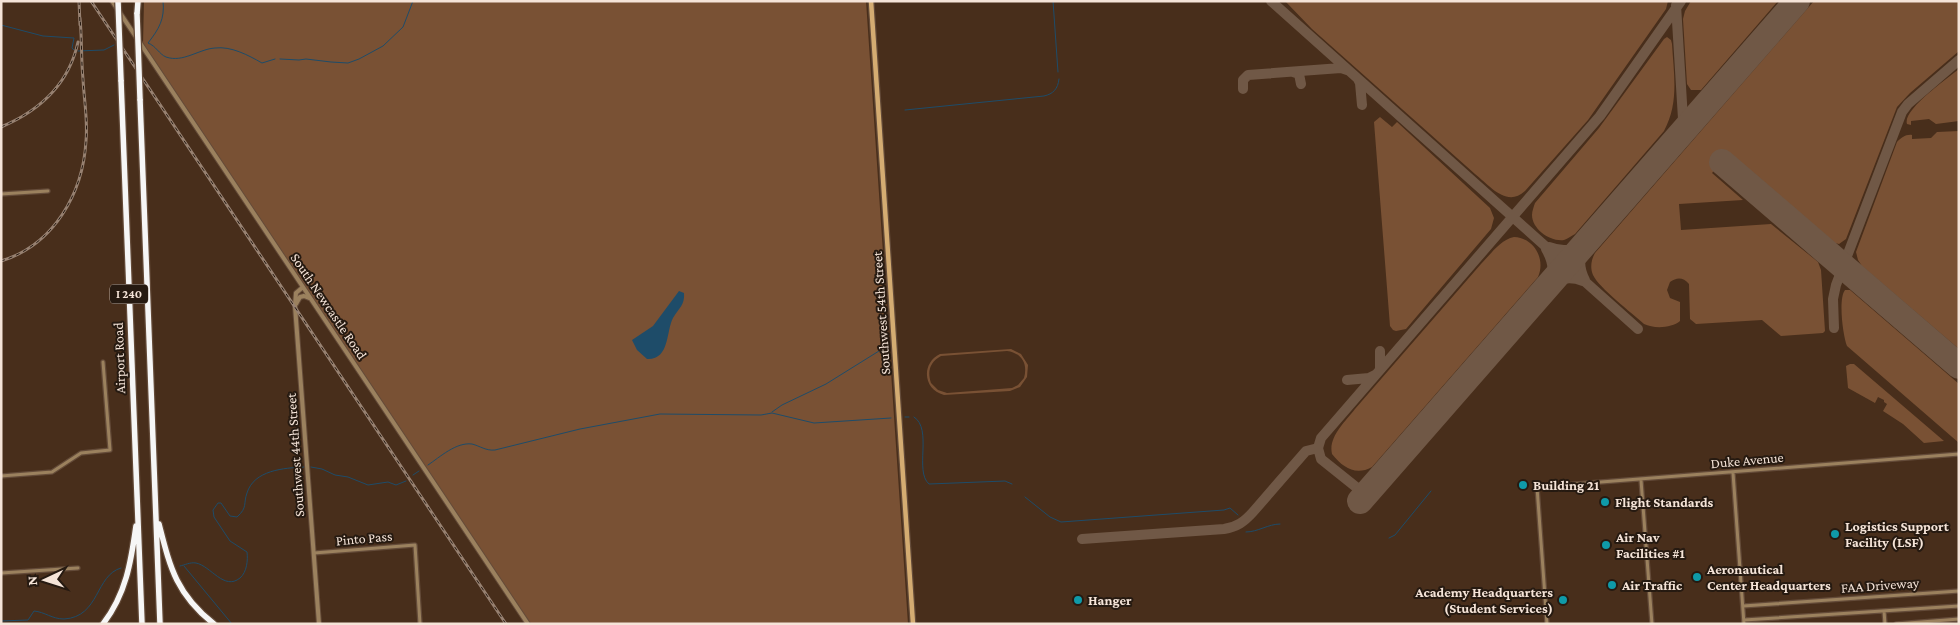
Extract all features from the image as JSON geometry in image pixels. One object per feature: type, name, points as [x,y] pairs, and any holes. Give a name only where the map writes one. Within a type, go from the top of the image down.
[{"type":"highway","name":"Airport Road","points":[[118,1],[142,624]]},
{"type":"highway","name":"I 240","points":[[137,1],[160,624]]},
{"type":"highway","points":[[103,624],[115,607],[128,577],[138,508]]},
{"type":"highway","points":[[156,512],[167,557],[176,579],[197,609],[214,624]]},
{"type":"main road","name":"Southwest 54th Street","points":[[871,1],[913,624]]},
{"type":"street","name":"South Newcastle Road","points":[[112,1],[528,624]]},
{"type":"street","points":[[1,194],[48,191]]},
{"type":"street","name":"Southwest 44th Street","points":[[303,287],[296,293],[296,306],[319,624]]},
{"type":"street","points":[[296,306],[300,297],[310,298]]},
{"type":"street","points":[[1,476],[52,472],[81,453],[110,450],[103,362]]},
{"type":"street","name":"Duke Avenue","points":[[1547,624],[1537,487],[1959,454]]},
{"type":"street","points":[[1733,473],[1744,622],[1959,606]]},
{"type":"street","points":[[1641,480],[1652,624]]},
{"type":"street","name":"Pinto Pass","points":[[314,553],[415,545],[420,624]]},
{"type":"street","points":[[1,574],[78,568]]},
{"type":"street","name":"FAA Driveway","points":[[1743,606],[1959,591]]},
{"type":"street","points":[[1884,611],[1885,624]]},
{"type":"street","points":[[1896,624],[1959,619]]},
{"type":"shaded area","points":[[144,1],[866,1],[908,624],[530,624],[143,44]]},
{"type":"shaded area","points":[[1285,1],[1668,1],[1666,9],[1588,120],[1525,191],[1518,196],[1512,197],[1499,193],[1487,184],[1312,29]]},
{"type":"shaded area","points":[[1691,1],[1778,1],[1701,90],[1691,90],[1687,84],[1683,19]]},
{"type":"shaded area","points":[[1814,1],[1959,1],[1959,51],[1910,93],[1897,107],[1846,239],[1839,244],[1835,243],[1730,153],[1712,173],[1743,200],[1679,204],[1681,230],[1771,224],[1818,262],[1821,270],[1825,331],[1823,333],[1781,336],[1762,320],[1696,324],[1690,319],[1689,284],[1680,278],[1670,282],[1667,290],[1670,298],[1680,302],[1680,321],[1663,327],[1653,327],[1644,324],[1596,280],[1591,267],[1595,253]]},
{"type":"shaded area","points":[[1667,37],[1671,40],[1672,44],[1674,100],[1669,121],[1664,131],[1575,234],[1564,240],[1548,237],[1538,230],[1533,220],[1532,213],[1535,203],[1599,128]]},
{"type":"shaded area","points":[[1959,69],[1959,121],[1936,124],[1929,119],[1911,121],[1911,125],[1907,124],[1907,118],[1918,103]]},
{"type":"shaded area","points":[[1380,117],[1392,127],[1397,122],[1490,208],[1494,218],[1491,229],[1406,329],[1396,331],[1390,326],[1374,122]]},
{"type":"shaded area","points":[[1959,131],[1959,349],[1862,266],[1856,252],[1897,142],[1908,135],[1912,135],[1912,139],[1931,138],[1937,132]]},
{"type":"shaded area","points":[[1514,237],[1527,241],[1536,251],[1540,263],[1538,277],[1372,467],[1366,470],[1355,471],[1345,467],[1332,454],[1331,448],[1332,442],[1342,424],[1492,252],[1504,241]]},
{"type":"shaded area","points":[[1845,290],[1850,290],[1959,384],[1959,443],[1847,346],[1842,309]]},
{"type":"shaded area","points":[[1011,349],[1021,354],[1028,365],[1027,377],[1020,387],[1010,391],[944,395],[932,388],[927,376],[930,363],[940,354]],"holes":[[[1012,352],[1023,360],[1025,368],[1024,378],[1018,385],[1012,388],[947,393],[938,390],[931,383],[930,367],[941,356]]]},
{"type":"shaded area","points":[[1854,364],[1944,441],[1924,443],[1903,424],[1883,411],[1887,404],[1884,400],[1878,397],[1875,403],[1848,388],[1846,366]]},
{"type":"water","points":[[679,291],[684,293],[684,301],[673,318],[666,344],[660,355],[647,359],[637,350],[632,340],[653,326]]},
{"type":"waterway","points":[[163,1],[163,13],[160,23],[148,43],[166,57],[179,58],[209,49],[227,48],[262,63],[275,59]]},
{"type":"waterway","points":[[280,59],[306,59],[348,63],[359,59],[383,46],[403,27],[413,1]]},
{"type":"waterway","points":[[1053,1],[1058,72]]},
{"type":"waterway","points":[[1,25],[43,36],[74,38],[72,48],[74,50]]},
{"type":"waterway","points":[[78,51],[104,50],[114,45]]},
{"type":"waterway","points":[[905,110],[1044,96],[1050,94],[1058,86],[1059,79]]},
{"type":"waterway","points":[[772,412],[782,405],[826,384],[887,346]]},
{"type":"waterway","points":[[428,465],[460,445],[472,444],[495,450],[580,429],[660,414],[761,415],[772,413],[814,423],[891,418]]},
{"type":"waterway","points":[[914,417],[922,431],[923,470],[929,484],[1005,481],[1012,484]]},
{"type":"waterway","points":[[180,566],[196,563],[228,582],[240,578],[246,566],[247,552],[230,541],[214,517],[213,510],[218,503],[221,503],[230,516],[237,517],[244,508],[247,493],[256,479],[271,472],[304,467]]},
{"type":"waterway","points":[[311,467],[348,477],[368,485],[388,482],[396,485],[406,481]]},
{"type":"waterway","points":[[413,475],[419,471]]},
{"type":"waterway","points":[[1389,538],[1395,535],[1431,491]]},
{"type":"waterway","points":[[1025,497],[1050,517],[1061,522],[1230,508],[1238,515]]},
{"type":"waterway","points":[[1246,532],[1280,524]]},
{"type":"waterway","points":[[184,566],[232,624]]},
{"type":"waterway","points":[[1,621],[28,620],[34,611],[60,619],[76,617],[91,604],[106,579],[113,572],[121,568]]},
{"type":"taxiway","points":[[1271,1],[1638,329]]},
{"type":"taxiway","points":[[1366,495],[1321,459],[1318,448],[1321,438],[1600,116],[1681,1]]},
{"type":"taxiway","points":[[1674,142],[1682,128],[1683,119],[1676,5]]},
{"type":"taxiway","points":[[1834,328],[1833,299],[1836,285],[1902,112],[1908,104],[1959,60]]},
{"type":"taxiway","points":[[1243,89],[1243,80],[1248,75],[1341,68],[1347,70]]},
{"type":"taxiway","points":[[1293,72],[1299,74],[1301,84]]},
{"type":"taxiway","points":[[1358,79],[1362,105]]},
{"type":"taxiway","points":[[1549,247],[1565,250],[1580,246],[1589,239]]},
{"type":"taxiway","points":[[1585,280],[1580,261],[1587,242]]},
{"type":"taxiway","points":[[1541,294],[1552,273],[1552,262],[1546,249]]},
{"type":"taxiway","points":[[1548,287],[1564,279],[1583,281]]},
{"type":"taxiway","points":[[1380,351],[1380,370]]},
{"type":"taxiway","points":[[1347,380],[1369,378],[1375,375]]},
{"type":"taxiway","points":[[1082,539],[1233,527],[1250,516],[1306,451],[1318,448]]},
{"type":"runway","points":[[1360,501],[1797,1]]},
{"type":"runway","points":[[1722,162],[1959,366]]},
{"type":"railway","points":[[79,1],[80,25]]},
{"type":"railway","points":[[91,1],[506,624]]},
{"type":"railway","points":[[1,261],[20,253],[36,243],[50,230],[72,198],[79,179],[84,160],[86,133],[80,18]]},
{"type":"railway","points":[[1,127],[28,113],[40,104],[60,83],[68,71],[78,42]]},
{"type":"place","name":"Building 21","points":[[1523,485]]},
{"type":"place","name":"Flight Standards","points":[[1605,502]]},
{"type":"place","name":"Logistics Support Facility (LSF)","points":[[1835,534]]},
{"type":"place","name":"Air Nav Facilities #1","points":[[1606,545]]},
{"type":"place","name":"Aeronautical Center Headquarters","points":[[1697,577]]},
{"type":"place","name":"Air Traffic","points":[[1612,585]]},
{"type":"place","name":"Hanger","points":[[1078,600]]},
{"type":"place","name":"Academy Headquarters (Student Services)","points":[[1563,600]]}]
